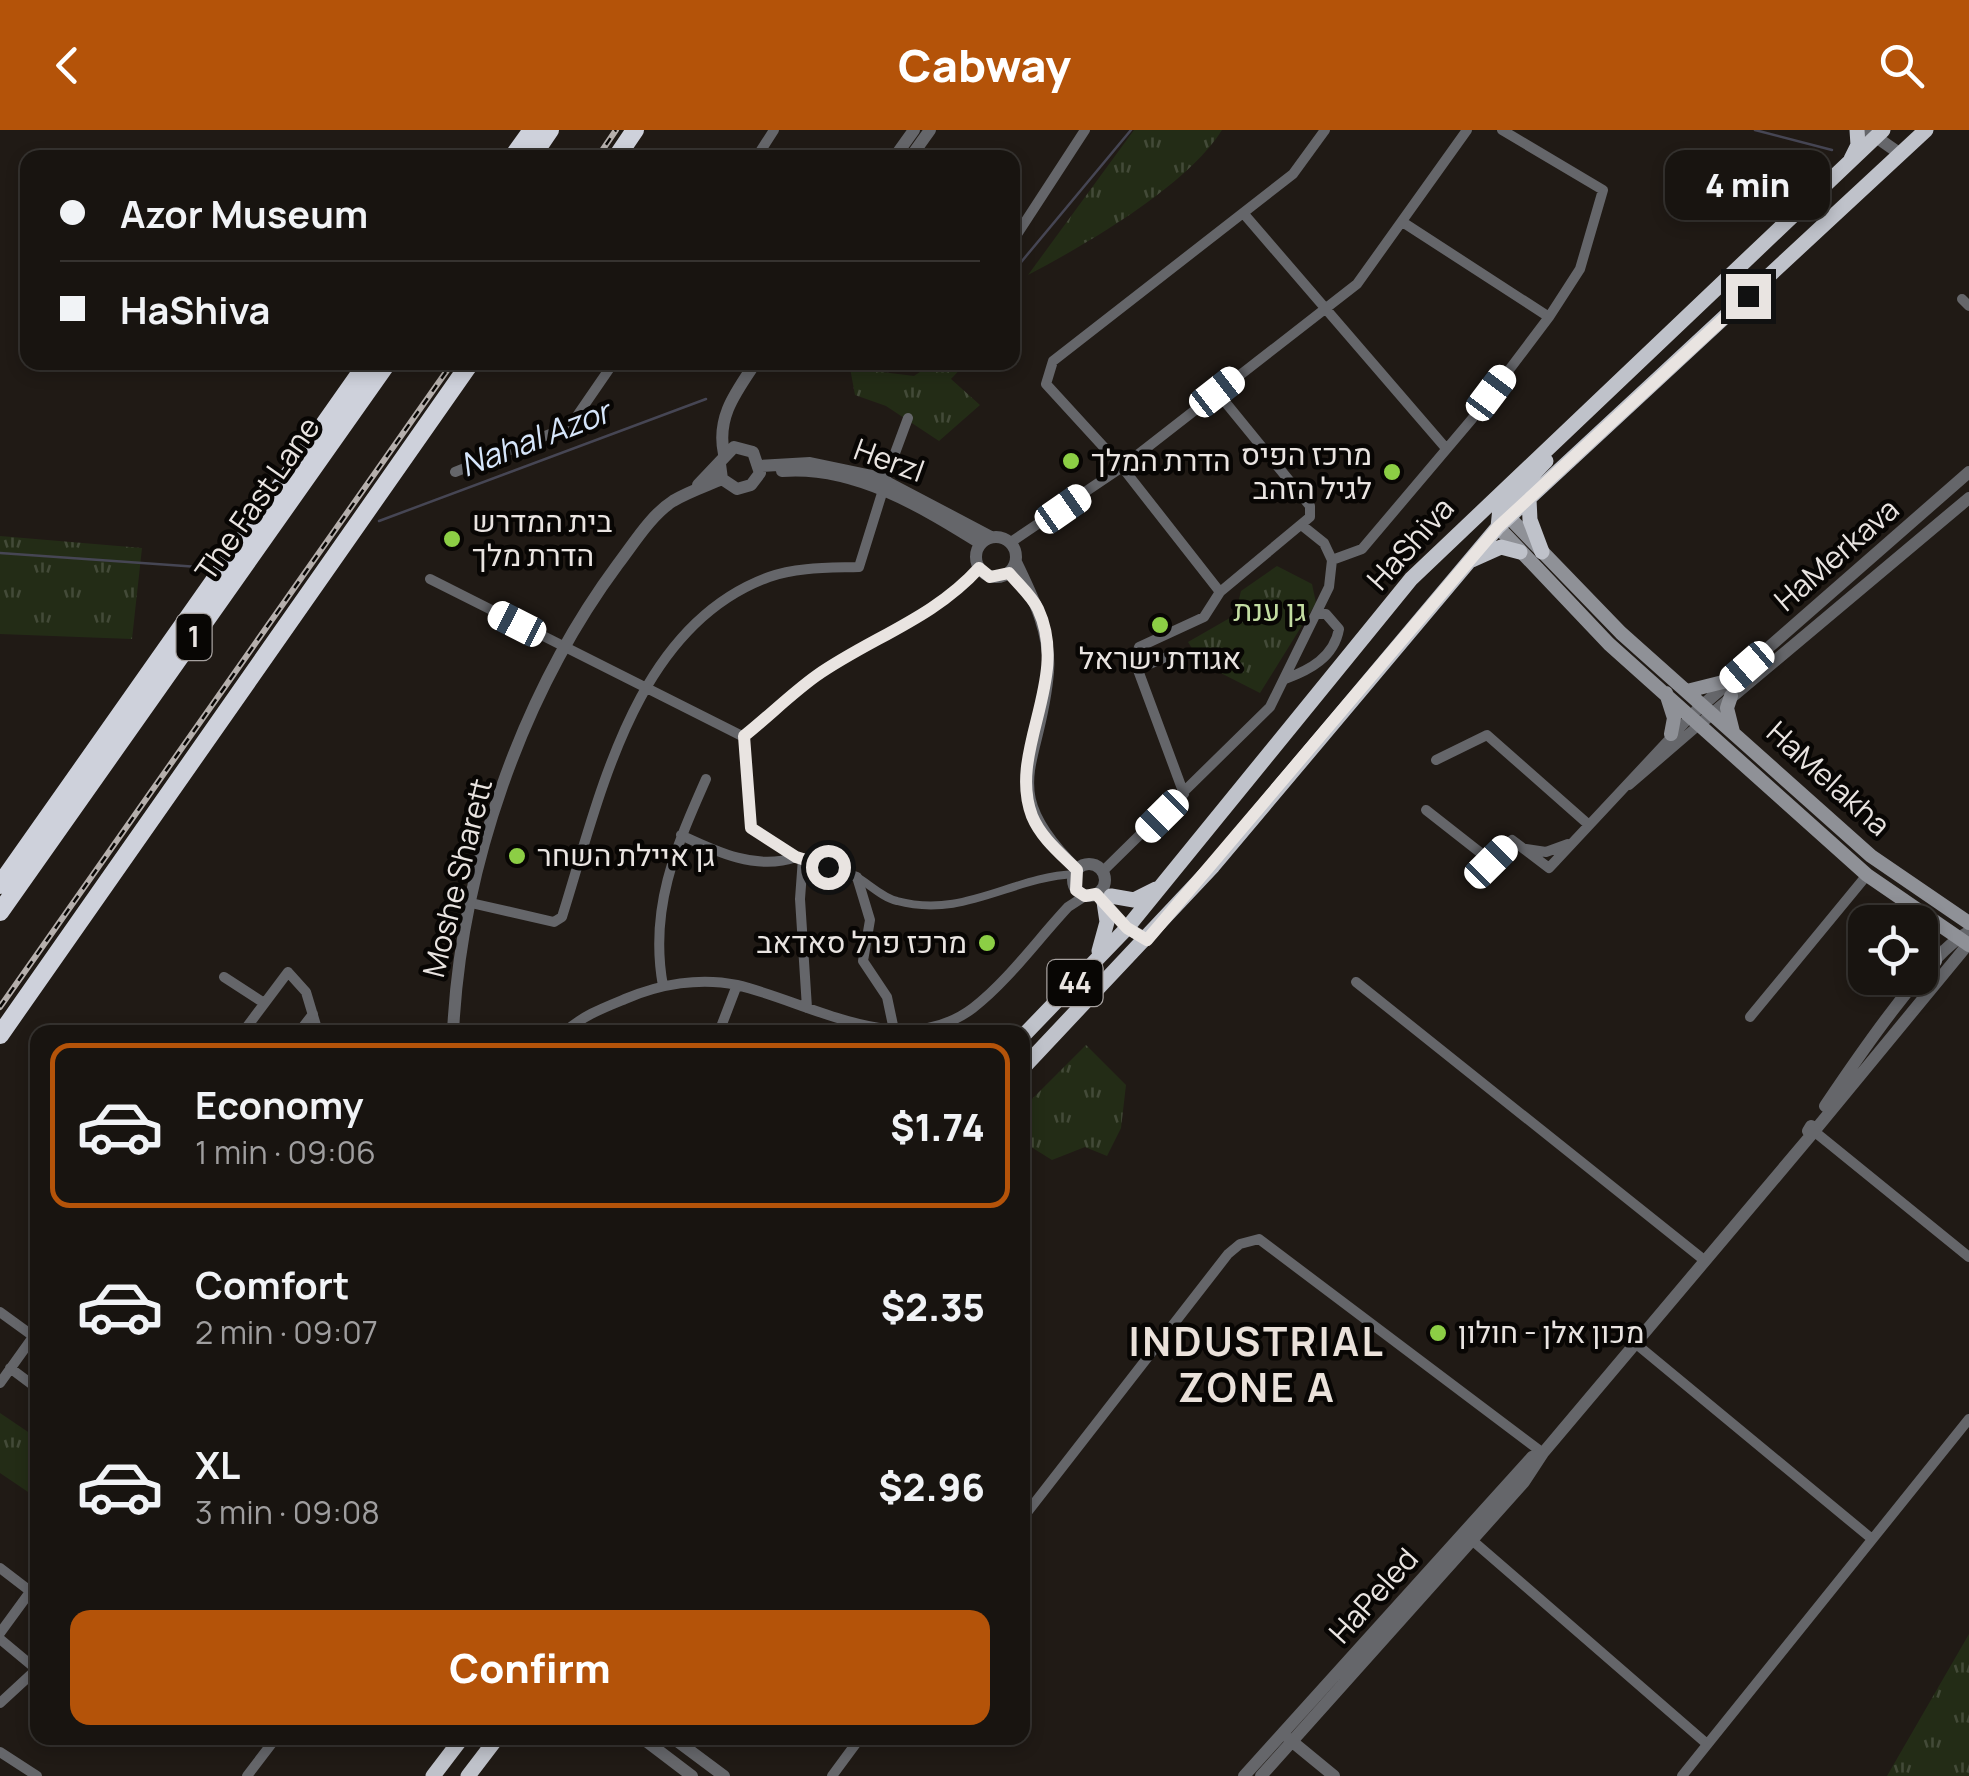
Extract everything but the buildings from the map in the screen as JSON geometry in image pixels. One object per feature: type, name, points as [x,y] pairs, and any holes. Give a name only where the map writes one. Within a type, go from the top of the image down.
[{"type":"highway","points":[[1849,164],[1858,145],[1857,130]]},
{"type":"highway","name":"HaShiva","points":[[1030,1030],[1131,924],[1411,579],[1498,514],[1529,499],[1926,130]]},
{"type":"highway","points":[[1498,514],[1600,398],[1849,164],[1878,132]]},
{"type":"highway","name":"1","points":[[0,885],[362,370]]},
{"type":"highway","name":"The Fast Lane","points":[[0,912],[382,370]]},
{"type":"highway","name":"1","points":[[0,1035],[466,370]]},
{"type":"highway","points":[[1529,499],[1530,520],[1542,552]]},
{"type":"highway","name":"HaShiva","points":[[1030,1061],[1147,940],[1464,564],[1498,514]]},
{"type":"highway","points":[[1464,564],[1501,547],[1520,552]]},
{"type":"highway","points":[[1088,970],[1104,939],[1100,895],[1142,898],[1177,869]]},
{"type":"highway","points":[[434,1776],[457,1745]]},
{"type":"highway","points":[[468,1776],[492,1745]]},
{"type":"main road","name":"HaMelakha","points":[[1498,514],[1520,552],[1576,611],[1666,693],[1734,732],[1871,856],[1969,923]]},
{"type":"main road","name":"HaMelakha","points":[[1498,514],[1542,552],[1621,634],[1687,690],[1702,713],[1867,875],[1910,905]]},
{"type":"main road","points":[[1687,690],[1731,688],[1727,708],[1734,732]]},
{"type":"main road","points":[[1666,693],[1674,718],[1671,734]]},
{"type":"main road","name":"HaMelakha","points":[[1938,923],[1966,941]]},
{"type":"street","points":[[1020,230],[1086,130]]},
{"type":"street","points":[[1220,592],[1122,467],[1046,384],[1048,368],[1292,174],[1325,130]]},
{"type":"street","points":[[1012,567],[990,577],[979,568],[975,556],[986,540],[1011,542],[1122,467],[1357,284],[1467,130]]},
{"type":"street","points":[[1332,560],[1362,549],[1444,446],[1472,419],[1549,318],[1580,270],[1603,190],[1502,130]]},
{"type":"street","points":[[1878,132],[1900,153]]},
{"type":"street","points":[[1244,214],[1444,446]]},
{"type":"street","points":[[1404,223],[1549,318]]},
{"type":"street","points":[[455,472],[570,426],[608,370]]},
{"type":"street","points":[[726,455],[753,452],[760,470],[744,488],[730,486],[722,479],[726,455],[722,426],[731,400],[751,370]]},
{"type":"street","points":[[1184,794],[1138,669],[1139,648],[1204,617],[1220,592],[1304,527],[1310,506],[1217,392]]},
{"type":"street","points":[[471,903],[554,922],[562,918],[599,800],[644,690],[687,633],[743,589],[793,571],[859,567],[908,418]]},
{"type":"street","name":"Moshe Sharett","points":[[689,494],[726,455]]},
{"type":"street","name":"Herzl","points":[[760,470],[843,476],[884,485],[986,540]]},
{"type":"street","name":"HaMerkava","points":[[1702,713],[1969,472]]},
{"type":"street","name":"Moshe Sharett","points":[[454,1025],[471,903],[510,767],[562,648],[637,539],[662,510],[722,479]]},
{"type":"street","name":"HaMerkava","points":[[1731,688],[1969,498]]},
{"type":"street","points":[[1100,895],[1102,872],[1270,707],[1329,587],[1332,560],[1324,543],[1304,527]]},
{"type":"street","points":[[1011,542],[1012,567],[1038,608],[1048,669],[1026,775],[1028,803],[1050,844],[1075,876],[1147,940]]},
{"type":"street","points":[[744,736],[817,676],[956,593],[979,568]]},
{"type":"street","points":[[430,579],[644,690],[744,736]]},
{"type":"street","points":[[1285,678],[1310,670],[1336,644],[1339,629],[1326,614],[1316,614]]},
{"type":"street","points":[[1138,669],[1172,655]]},
{"type":"street","points":[[1426,810],[1491,862],[1512,840],[1548,868],[1671,734],[1702,713]]},
{"type":"street","points":[[1623,788],[1640,778],[1702,713]]},
{"type":"street","points":[[1436,760],[1487,735],[1589,825]]},
{"type":"street","points":[[744,736],[751,828],[800,858],[856,877],[895,901],[961,906],[1046,876],[1075,876],[1090,865],[1102,872]]},
{"type":"street","points":[[663,986],[658,911],[681,836],[706,779]]},
{"type":"street","points":[[681,836],[722,854],[756,861],[800,858]]},
{"type":"street","points":[[800,858],[807,1008]]},
{"type":"street","points":[[1750,1017],[1867,875]]},
{"type":"street","points":[[1068,907],[1075,876]]},
{"type":"street","points":[[856,877],[870,920],[862,961],[887,998],[893,1025]]},
{"type":"street","points":[[931,1025],[972,1009],[1068,907],[1100,895]]},
{"type":"street","name":"HaPeled","points":[[1938,959],[1966,941]]},
{"type":"street","name":"HaPeled","points":[[1244,1776],[1288,1738],[1473,1542],[1966,941]]},
{"type":"street","points":[[248,1025],[288,972],[306,992],[316,1025]]},
{"type":"street","points":[[224,976],[264,1003]]},
{"type":"street","points":[[576,1025],[604,1007],[663,986],[698,981],[737,985],[874,1025]]},
{"type":"street","points":[[1356,982],[1704,1260]]},
{"type":"street","points":[[722,1025],[737,985]]},
{"type":"street","name":"HaPeled","points":[[1813,1130],[1910,995]]},
{"type":"street","points":[[304,1025],[313,1014]]},
{"type":"street","points":[[1813,1130],[1969,1256]]},
{"type":"street","points":[[1030,1509],[1228,1254],[1240,1244],[1259,1239],[1543,1453]]},
{"type":"street","points":[[0,1312],[30,1330]]},
{"type":"street","points":[[0,1384],[30,1340]]},
{"type":"street","points":[[1635,1343],[1872,1540]]},
{"type":"street","points":[[10,1368],[30,1383]]},
{"type":"street","points":[[1682,1776],[1969,1419]]},
{"type":"street","name":"HaPeled","points":[[1261,1776],[1288,1738],[1532,1457],[1543,1453]]},
{"type":"street","points":[[1473,1542],[1707,1744]]},
{"type":"street","points":[[0,1568],[30,1592],[0,1636],[30,1662]]},
{"type":"street","points":[[0,1703],[30,1675]]},
{"type":"street","points":[[1288,1738],[1334,1776]]},
{"type":"street","points":[[247,1776],[267,1745]]},
{"type":"street","points":[[651,1745],[692,1776]]},
{"type":"street","points":[[682,1745],[724,1776]]},
{"type":"street","points":[[832,1776],[855,1745]]},
{"type":"street","points":[[0,1752],[37,1776]]},
{"type":"green space","points":[[1134,130],[1222,130],[1206,151],[1161,192],[1106,230],[1028,275]]},
{"type":"green space","points":[[850,370],[914,376],[923,370],[959,370],[951,379],[980,405],[939,441],[886,406],[855,395]]},
{"type":"green space","points":[[0,536],[142,548],[132,639],[0,634]]},
{"type":"green space","name":"גן ענת","points":[[1277,566],[1312,584],[1316,603],[1260,693],[1201,663],[1188,642],[1235,615],[1241,591]]},
{"type":"green space","points":[[1086,1045],[1126,1085],[1121,1128],[1107,1156],[1085,1147],[1052,1160],[1030,1146],[1030,1101]]},
{"type":"green space","points":[[0,1413],[30,1433],[30,1493],[0,1473]]},
{"type":"green space","points":[[1969,1634],[1969,1776],[1887,1776]]},
{"type":"waterway","name":"Nahal Azor","points":[[1020,263],[1131,130]]},
{"type":"waterway","name":"Nahal Azor","points":[[1755,130],[1832,150]]},
{"type":"waterway","name":"Nahal Azor","points":[[379,521],[706,399]]},
{"type":"waterway","name":"Nahal Azor","points":[[0,553],[213,568]]},
{"type":"railway","points":[[602,150],[616,130]]},
{"type":"railway","points":[[0,1007],[447,370]]},
{"type":"place","name":"הדרת המלך","points":[[1071,461]]},
{"type":"place","name":"מרכז הפיס לגיל הזהב","points":[[1392,472]]},
{"type":"place","name":"בית המדרש הדרת מלך","points":[[452,539]]},
{"type":"place","name":"אגודת ישראל","points":[[1160,625]]},
{"type":"place","name":"גן איילת השחר","points":[[517,856]]},
{"type":"place","name":"מרכז פרל סאדאב","points":[[987,943]]},
{"type":"place","name":"מכון אלן - חולון","points":[[1438,1333]]},
{"type":"district","name":"INDUSTRIAL ZONE A","points":[[1257,1365]]},
{"type":"route","points":[[828,867],[796,857],[751,828],[747,817],[744,736],[817,676],[956,593],[979,568],[990,577],[1009,573],[1038,608],[1046,636],[1048,669],[1026,775],[1034,821],[1050,844],[1077,870],[1073,882],[1076,890],[1085,896],[1096,894],[1127,928],[1147,940],[1498,527],[1748,296]]}]
